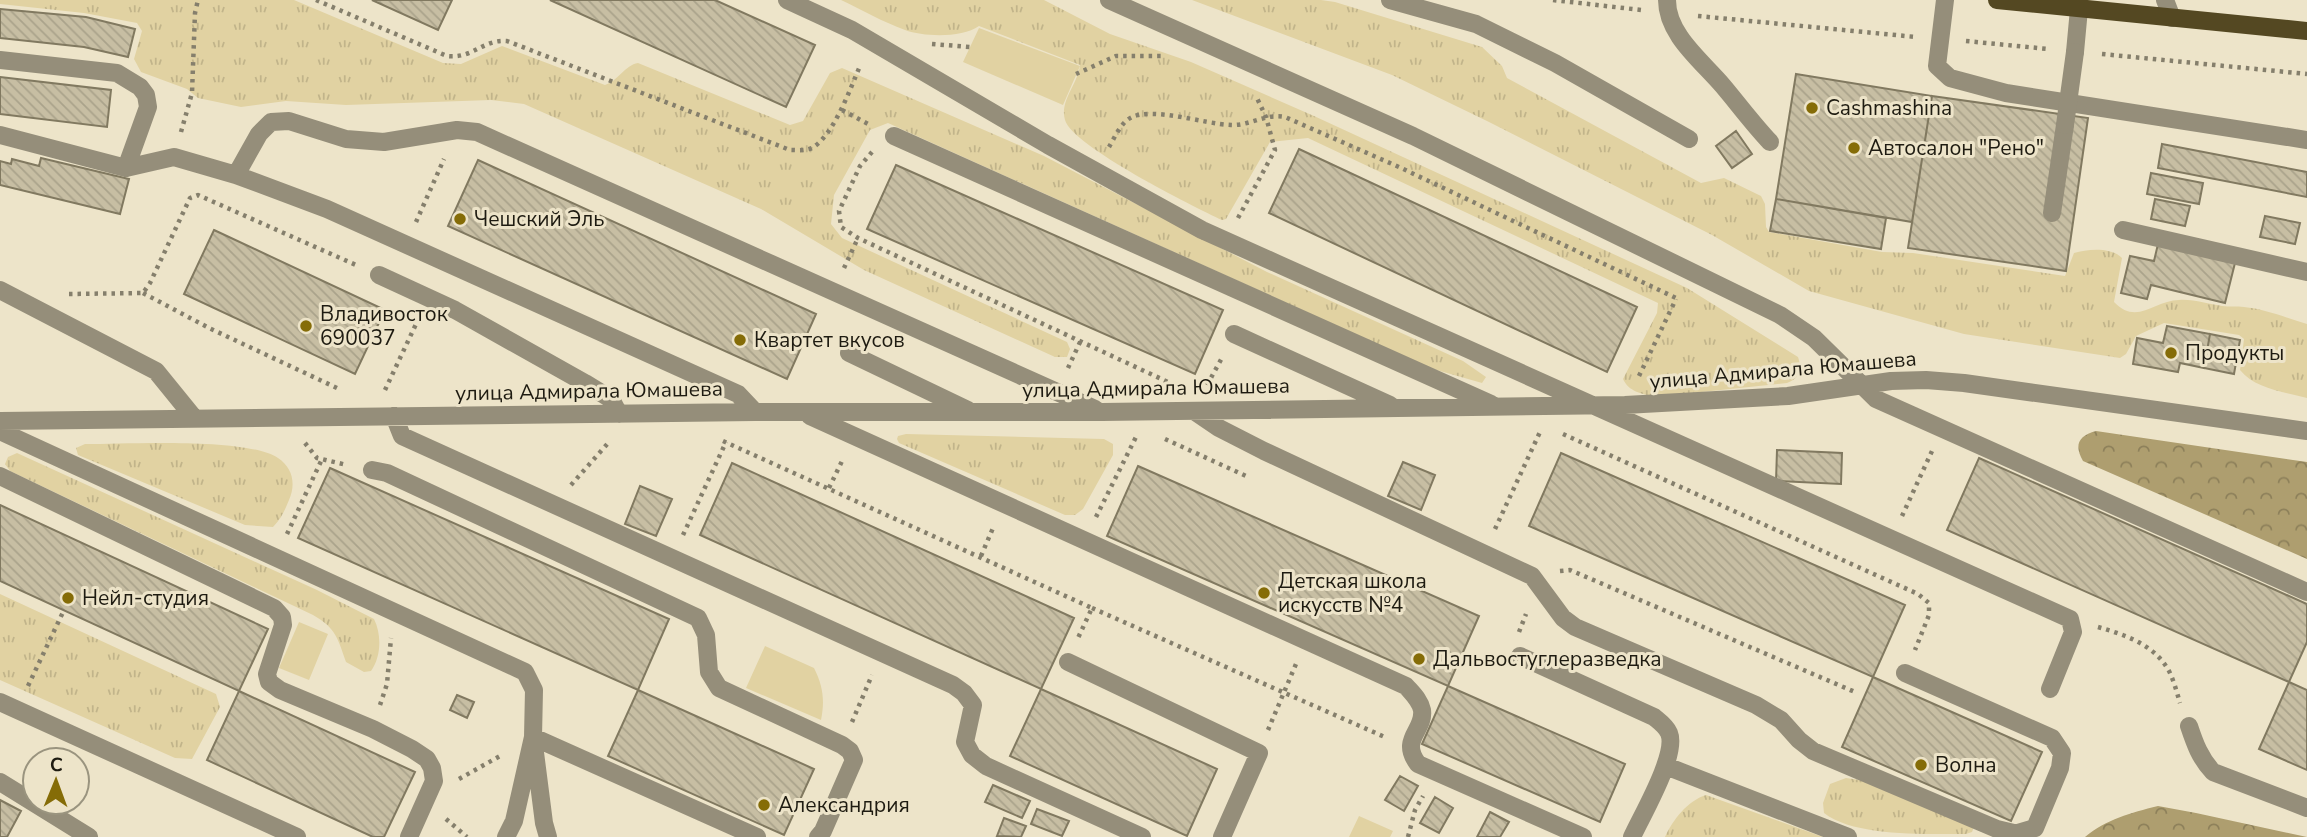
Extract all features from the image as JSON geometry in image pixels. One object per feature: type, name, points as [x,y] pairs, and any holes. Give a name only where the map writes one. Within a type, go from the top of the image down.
[{"type":"main road","points":[[1997,0],[2307,31]]},
{"type":"street","points":[[787,0],[852,30],[1095,172],[1225,241],[2070,619],[2073,632],[2050,689]]},
{"type":"street","points":[[1109,0],[1413,136],[1780,315],[1814,338],[1876,399],[2307,592]]},
{"type":"street","points":[[1390,0],[1476,24],[1555,62],[1689,139]]},
{"type":"street","points":[[1945,0],[1937,66],[1945,75],[1964,83],[2006,93],[2307,140]]},
{"type":"street","points":[[2165,0],[2172,18]]},
{"type":"street","points":[[1667,7],[1688,49],[1770,142]]},
{"type":"street","points":[[2052,213],[2066,125],[2079,9]]},
{"type":"street","points":[[0,60],[117,73],[140,87],[146,95],[148,107],[126,168]]},
{"type":"street","points":[[236,175],[259,134],[271,122],[289,121],[346,139],[384,142],[457,130],[478,132],[1102,412]]},
{"type":"street","points":[[0,135],[126,168],[174,157],[236,175],[327,209],[738,394],[755,412]]},
{"type":"street","points":[[894,136],[1497,407]]},
{"type":"street","points":[[2123,230],[2307,272]]},
{"type":"street","points":[[379,275],[429,297],[585,383],[611,400],[620,414]]},
{"type":"street","points":[[0,290],[156,371],[195,419]]},
{"type":"street","points":[[1234,334],[1395,408]]},
{"type":"street","points":[[849,354],[971,412]]},
{"type":"street","name":"улица Адмирала Юмашева","points":[[0,421],[1591,406],[1788,396],[1860,384],[1926,380],[2307,430]]},
{"type":"street","points":[[1194,411],[1219,428],[1264,451],[1532,576],[1563,618],[1575,627],[1756,705],[1781,720],[1813,751],[2009,836],[2035,828],[2060,768],[2062,753],[2052,738],[1905,673]]},
{"type":"street","points":[[804,413],[1406,686],[1418,699],[1423,712],[1410,748],[1411,755],[1418,764],[1583,837]]},
{"type":"street","points":[[394,416],[402,436],[953,685],[964,693],[973,705],[965,742],[972,755],[986,766],[1142,837]]},
{"type":"street","points":[[0,431],[525,672],[534,690],[533,737],[548,837]]},
{"type":"street","points":[[372,470],[387,473],[698,618],[706,635],[709,673],[719,688],[850,751],[854,760],[818,837]]},
{"type":"street","points":[[0,476],[274,608],[282,617],[284,625],[267,674],[269,682],[280,690],[373,729],[427,759],[434,781],[409,837]]},
{"type":"street","points":[[1520,656],[1654,717],[1665,726],[1670,735],[1671,749],[1666,766],[1632,837]]},
{"type":"street","points":[[1068,662],[1259,753],[1222,837]]},
{"type":"street","points":[[0,702],[297,837]]},
{"type":"street","points":[[2189,726],[2203,761],[2213,772],[2307,808]]},
{"type":"street","points":[[506,837],[514,821],[533,737]]},
{"type":"street","points":[[533,737],[757,837]]},
{"type":"street","points":[[1666,766],[1848,837]]},
{"type":"street","points":[[0,782],[89,837]]},
{"type":"path","points":[[174,157],[192,93],[195,13],[198,0]]},
{"type":"path","points":[[316,0],[447,57],[461,58],[497,40],[507,41],[790,150],[814,147],[842,110],[860,65],[859,49],[852,30]]},
{"type":"path","points":[[1553,0],[1667,7],[1940,39],[2307,74]]},
{"type":"path","points":[[1076,74],[1116,56],[1163,56]]},
{"type":"path","points":[[1095,172],[1123,124],[1131,117],[1147,113],[1233,126],[1277,115],[1373,156],[1676,298],[1625,405]]},
{"type":"path","points":[[1225,241],[1275,150],[1266,117]]},
{"type":"path","points":[[406,245],[457,130]]},
{"type":"path","points":[[894,136],[870,153],[860,166],[839,211],[841,227],[858,238],[1177,386]]},
{"type":"path","points":[[143,293],[190,198],[198,195],[379,275]]},
{"type":"path","points":[[63,294],[143,293],[341,390]]},
{"type":"path","points":[[374,395],[386,389],[429,297]]},
{"type":"path","points":[[1485,552],[1543,425]]},
{"type":"path","points":[[1084,540],[1140,428]]},
{"type":"path","points":[[1891,539],[1942,429]]},
{"type":"path","points":[[1556,431],[1918,594],[1929,603],[1929,615],[1905,673]]},
{"type":"path","points":[[302,435],[306,447],[317,458],[372,470]]},
{"type":"path","points":[[554,504],[613,438]]},
{"type":"path","points":[[716,438],[1410,748]]},
{"type":"path","points":[[1165,439],[1250,478]]},
{"type":"path","points":[[672,558],[726,442]]},
{"type":"path","points":[[276,557],[322,459]]},
{"type":"path","points":[[1532,576],[1570,570],[1855,692]]},
{"type":"path","points":[[1520,656],[1516,647],[1527,613],[1524,604]]},
{"type":"path","points":[[1068,662],[1092,608]]},
{"type":"path","points":[[17,709],[64,610]]},
{"type":"path","points":[[2070,619],[2128,636],[2154,652],[2169,671],[2189,726]]},
{"type":"path","points":[[387,684],[392,635]]},
{"type":"path","points":[[1267,733],[1306,640]]},
{"type":"path","points":[[842,746],[868,684]]},
{"type":"path","points":[[428,797],[533,737]]},
{"type":"path","points":[[1408,837],[1415,810],[1438,774]]},
{"type":"green space","points":[[0,0],[294,0],[443,63],[461,64],[502,46],[605,85],[638,63],[790,125],[803,121],[830,73],[842,68],[1044,156],[1267,272],[1463,361],[1486,377],[1482,383],[1433,369],[888,123],[870,130],[834,195],[831,224],[842,238],[1067,342],[1070,349],[1067,357],[1055,357],[864,270],[761,209],[524,104],[491,100],[346,105],[286,101],[241,107],[198,98],[187,89],[141,72],[134,59],[142,31],[137,23],[84,13],[0,4]]},
{"type":"green space","points":[[841,0],[1044,0],[1110,34],[1191,62],[1314,116],[1687,288],[1798,357],[1799,373],[1787,383],[1654,397],[1636,391],[1623,379],[1657,313],[1658,303],[1308,138],[1270,142],[1226,219],[1222,220],[1110,160],[1073,131],[1065,120],[1064,113],[1080,65],[979,26],[953,34],[932,35],[905,30]]},
{"type":"green space","points":[[1192,0],[1335,2],[1482,47],[1502,66],[1507,78],[1701,183],[1724,178],[1761,196],[1765,204],[1766,227],[1769,232],[1882,252],[1913,253],[2065,276],[2074,253],[2092,250],[2112,252],[2122,258],[2114,302],[2130,312],[2146,310],[2170,301],[2190,300],[2260,310],[2307,324],[2307,398],[2271,389],[2246,376],[2240,370],[2244,339],[2239,335],[2164,323],[2136,336],[2126,354],[2120,358],[1964,334],[1809,291],[1712,235],[1392,75]]},
{"type":"green space","points":[[979,28],[1080,66],[1063,105],[963,62]]},
{"type":"green space","points":[[2096,431],[2307,462],[2307,559],[2083,461],[2079,442]]},
{"type":"green space","points":[[906,434],[1104,439],[1113,444],[1113,455],[1083,509],[1075,515],[1065,515],[899,443],[898,436]]},
{"type":"green space","points":[[85,444],[214,444],[262,451],[278,458],[290,471],[293,482],[291,494],[273,527],[245,525],[78,455],[76,448]]},
{"type":"green space","points":[[17,453],[317,590],[374,619],[379,646],[371,671],[364,672],[346,662],[335,635],[313,615],[10,471],[5,464],[8,457]]},
{"type":"green space","points":[[0,594],[216,694],[220,707],[192,759],[175,758],[0,680]]},
{"type":"green space","points":[[299,622],[328,634],[309,680],[279,668]]},
{"type":"green space","points":[[765,646],[814,668],[822,693],[821,720],[746,688]]},
{"type":"green space","points":[[1846,778],[1860,780],[1974,827],[1972,832],[1892,832],[1837,821],[1824,813],[1823,803],[1830,784]]},
{"type":"green space","points":[[1706,795],[1823,837],[1665,837],[1681,812]]},
{"type":"green space","points":[[2158,806],[2307,837],[2085,837],[2110,821]]},
{"type":"green space","points":[[1359,816],[1393,831],[1390,837],[1349,837]]},
{"type":"building","points":[[372,0],[452,0],[438,30]]},
{"type":"building","points":[[550,0],[715,0],[815,45],[786,107]]},
{"type":"building","points":[[0,9],[86,17],[135,29],[128,57],[84,47],[0,38]]},
{"type":"building","name":"Автосалон \"Рено\"","points":[[1796,74],[1932,96],[1912,222],[1776,199]]},
{"type":"building","points":[[0,77],[111,90],[107,127],[0,114]]},
{"type":"building","points":[[1932,96],[2088,118],[2066,271],[1908,248]]},
{"type":"building","points":[[1736,131],[1752,154],[1732,168],[1716,146]]},
{"type":"building","points":[[2162,144],[2307,172],[2307,197],[2158,168]]},
{"type":"building","points":[[1299,149],[1637,307],[1607,372],[1269,213]]},
{"type":"building","points":[[41,158],[129,179],[120,214],[0,185],[0,161],[11,164],[12,159],[39,166]]},
{"type":"building","points":[[478,160],[816,314],[787,379],[448,226]]},
{"type":"building","points":[[896,165],[1223,310],[1195,374],[867,229]]},
{"type":"building","points":[[2151,173],[2203,183],[2199,204],[2147,194]]},
{"type":"building","points":[[1776,199],[1886,218],[1881,249],[1770,231]]},
{"type":"building","points":[[2155,199],[2190,206],[2185,226],[2151,219]]},
{"type":"building","points":[[2265,216],[2300,223],[2295,244],[2260,237]]},
{"type":"building","points":[[214,230],[385,310],[355,374],[184,294]]},
{"type":"building","points":[[2158,244],[2235,263],[2225,303],[2151,285],[2147,299],[2121,293],[2130,256],[2154,261]]},
{"type":"building","name":"Продукты","points":[[2167,326],[2210,334],[2204,368],[2180,363],[2178,372],[2133,364],[2137,338],[2163,343]]},
{"type":"building","points":[[2210,334],[2240,340],[2234,374],[2204,368]]},
{"type":"building","points":[[1777,450],[1842,453],[1841,484],[1776,481]]},
{"type":"building","points":[[1561,453],[1905,605],[1873,677],[1529,526]]},
{"type":"building","points":[[1979,458],[2307,604],[2307,642],[2289,682],[1947,530]]},
{"type":"building","points":[[1403,462],[1435,475],[1421,510],[1388,496]]},
{"type":"building","points":[[732,463],[1074,618],[1041,689],[700,535]]},
{"type":"building","points":[[1138,466],[1479,616],[1448,686],[1107,536]]},
{"type":"building","points":[[330,468],[669,619],[638,690],[298,538]]},
{"type":"building","points":[[640,486],[672,499],[656,536],[625,524]]},
{"type":"building","points":[[0,505],[268,629],[239,691],[0,581]]},
{"type":"building","points":[[1873,677],[2042,752],[2011,821],[1842,747]]},
{"type":"building","points":[[2289,682],[2307,690],[2307,770],[2259,749]]},
{"type":"building","points":[[1448,686],[1625,764],[1600,822],[1422,744]]},
{"type":"building","points":[[1041,689],[1217,769],[1187,836],[1010,756]]},
{"type":"building","points":[[638,690],[814,769],[784,835],[608,756]]},
{"type":"building","points":[[239,691],[415,772],[384,837],[373,837],[207,760]]},
{"type":"building","points":[[457,695],[474,702],[467,718],[450,710]]},
{"type":"building","points":[[1400,776],[1418,786],[1404,811],[1385,800]]},
{"type":"building","points":[[993,785],[1030,801],[1022,818],[985,802]]},
{"type":"building","points":[[1435,797],[1453,808],[1439,833],[1420,823]]},
{"type":"building","points":[[0,800],[21,811],[7,837],[0,837]]},
{"type":"building","points":[[1037,809],[1069,821],[1062,836],[1031,824]]},
{"type":"building","points":[[1490,812],[1509,822],[1500,837],[1477,837]]},
{"type":"building","points":[[1004,818],[1026,826],[1021,837],[997,836]]},
{"type":"place","name":"Cashmashina","points":[[1812,108]]},
{"type":"place","name":"Автосалон \"Рено\"","points":[[1854,148]]},
{"type":"place","name":"Чешский Эль","points":[[460,219]]},
{"type":"place","name":"Владивосток 690037","points":[[306,326]]},
{"type":"place","name":"Квартет вкусов","points":[[740,340]]},
{"type":"place","name":"Продукты","points":[[2171,353]]},
{"type":"place","name":"Детская школа искусств №4","points":[[1264,593]]},
{"type":"place","name":"Нейл-студия","points":[[68,598]]},
{"type":"place","name":"Дальвостуглеразведка","points":[[1419,659]]},
{"type":"place","name":"Волна","points":[[1921,765]]},
{"type":"place","name":"Александрия","points":[[764,805]]}]
